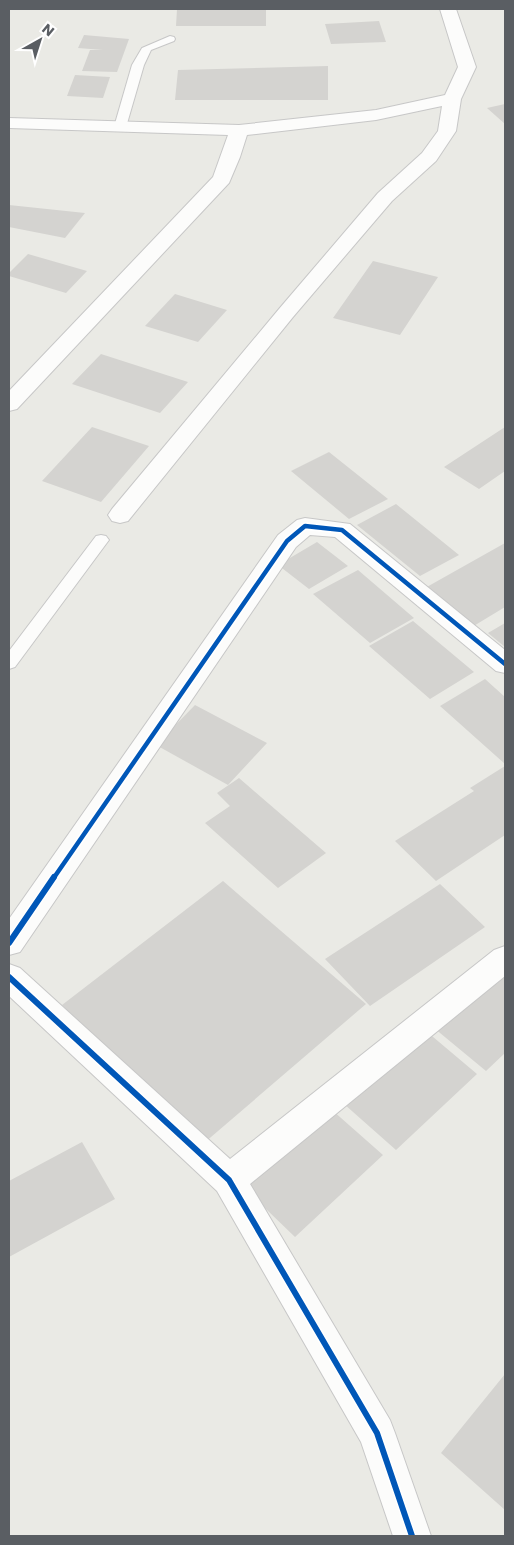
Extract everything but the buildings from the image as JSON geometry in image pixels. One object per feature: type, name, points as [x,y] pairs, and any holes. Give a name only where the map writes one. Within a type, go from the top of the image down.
[{"type":"street","points":[[120,515],[286,313],[385,197],[430,157],[447,131],[452,98],[468,67],[448,9]]},
{"type":"street","points":[[9,123],[239,130],[376,115],[452,98]]},
{"type":"street","points":[[9,404],[222,180],[232,156],[239,130]]},
{"type":"street","points":[[9,943],[287,541],[305,526],[342,530],[505,664]]},
{"type":"street","points":[[229,1180],[505,959]]},
{"type":"street","points":[[9,977],[229,1180],[377,1433],[412,1536]]},
{"type":"lane","points":[[120,127],[138,65],[147,48],[170,39]]},
{"type":"lane","points":[[9,663],[101,540]]},
{"type":"cycle path","points":[[9,943],[287,541],[305,526],[342,530],[505,664]]},
{"type":"cycle path","points":[[9,977],[229,1180],[377,1433],[412,1536]]}]
